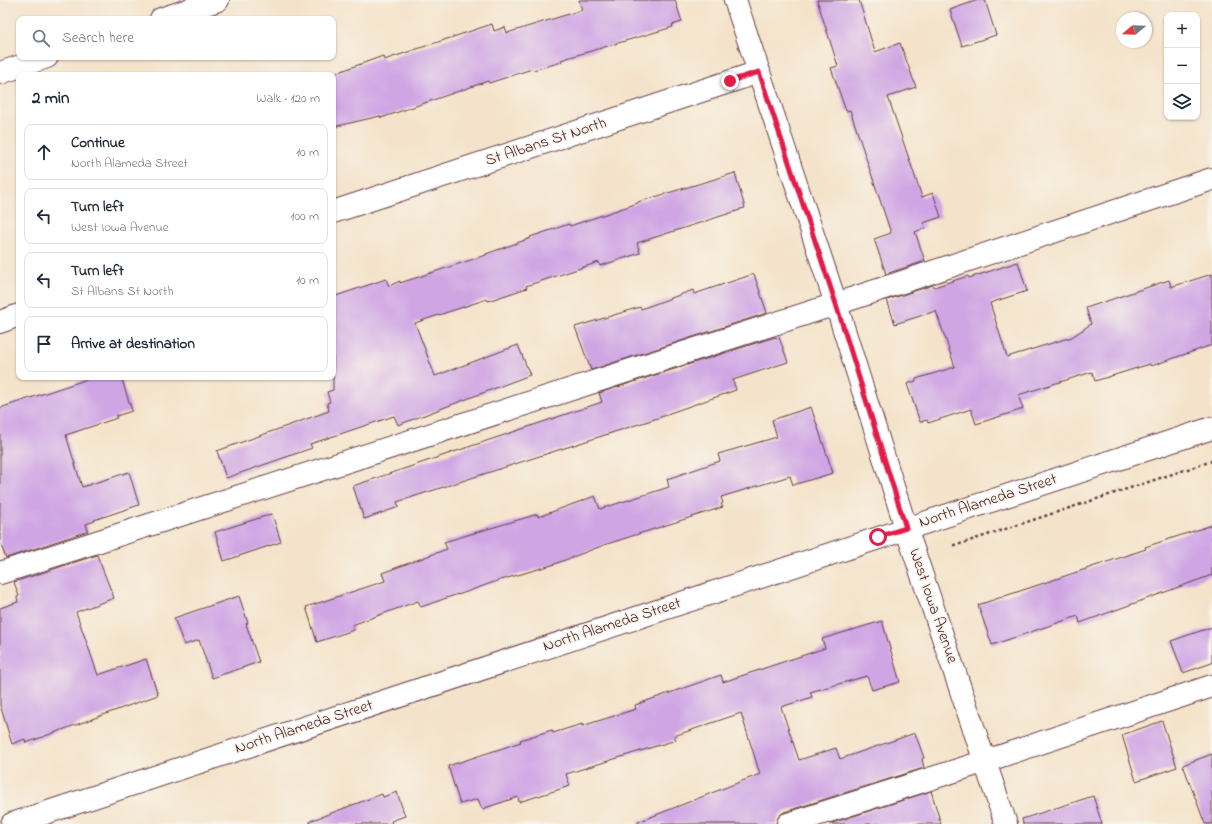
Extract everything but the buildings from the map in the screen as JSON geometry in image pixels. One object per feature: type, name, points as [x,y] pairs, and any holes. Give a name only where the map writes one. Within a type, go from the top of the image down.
[{"type":"street","points":[[170,16],[218,0]]},
{"type":"street","name":"West Iowa Avenue","points":[[735,0],[836,304],[906,528],[1006,824]]},
{"type":"street","points":[[0,73],[38,60]]},
{"type":"street","name":"St Albans St North","points":[[336,211],[759,72]]},
{"type":"street","points":[[0,573],[836,304],[1212,179]]},
{"type":"street","points":[[0,322],[16,316]]},
{"type":"street","name":"North Alameda Street","points":[[12,824],[1212,428]]},
{"type":"street","points":[[788,824],[986,762],[1212,686]]},
{"type":"path","points":[[948,545],[957,545],[1212,460]]},
{"type":"route","points":[[730,81],[759,72],[836,304],[906,528],[878,537]]}]
